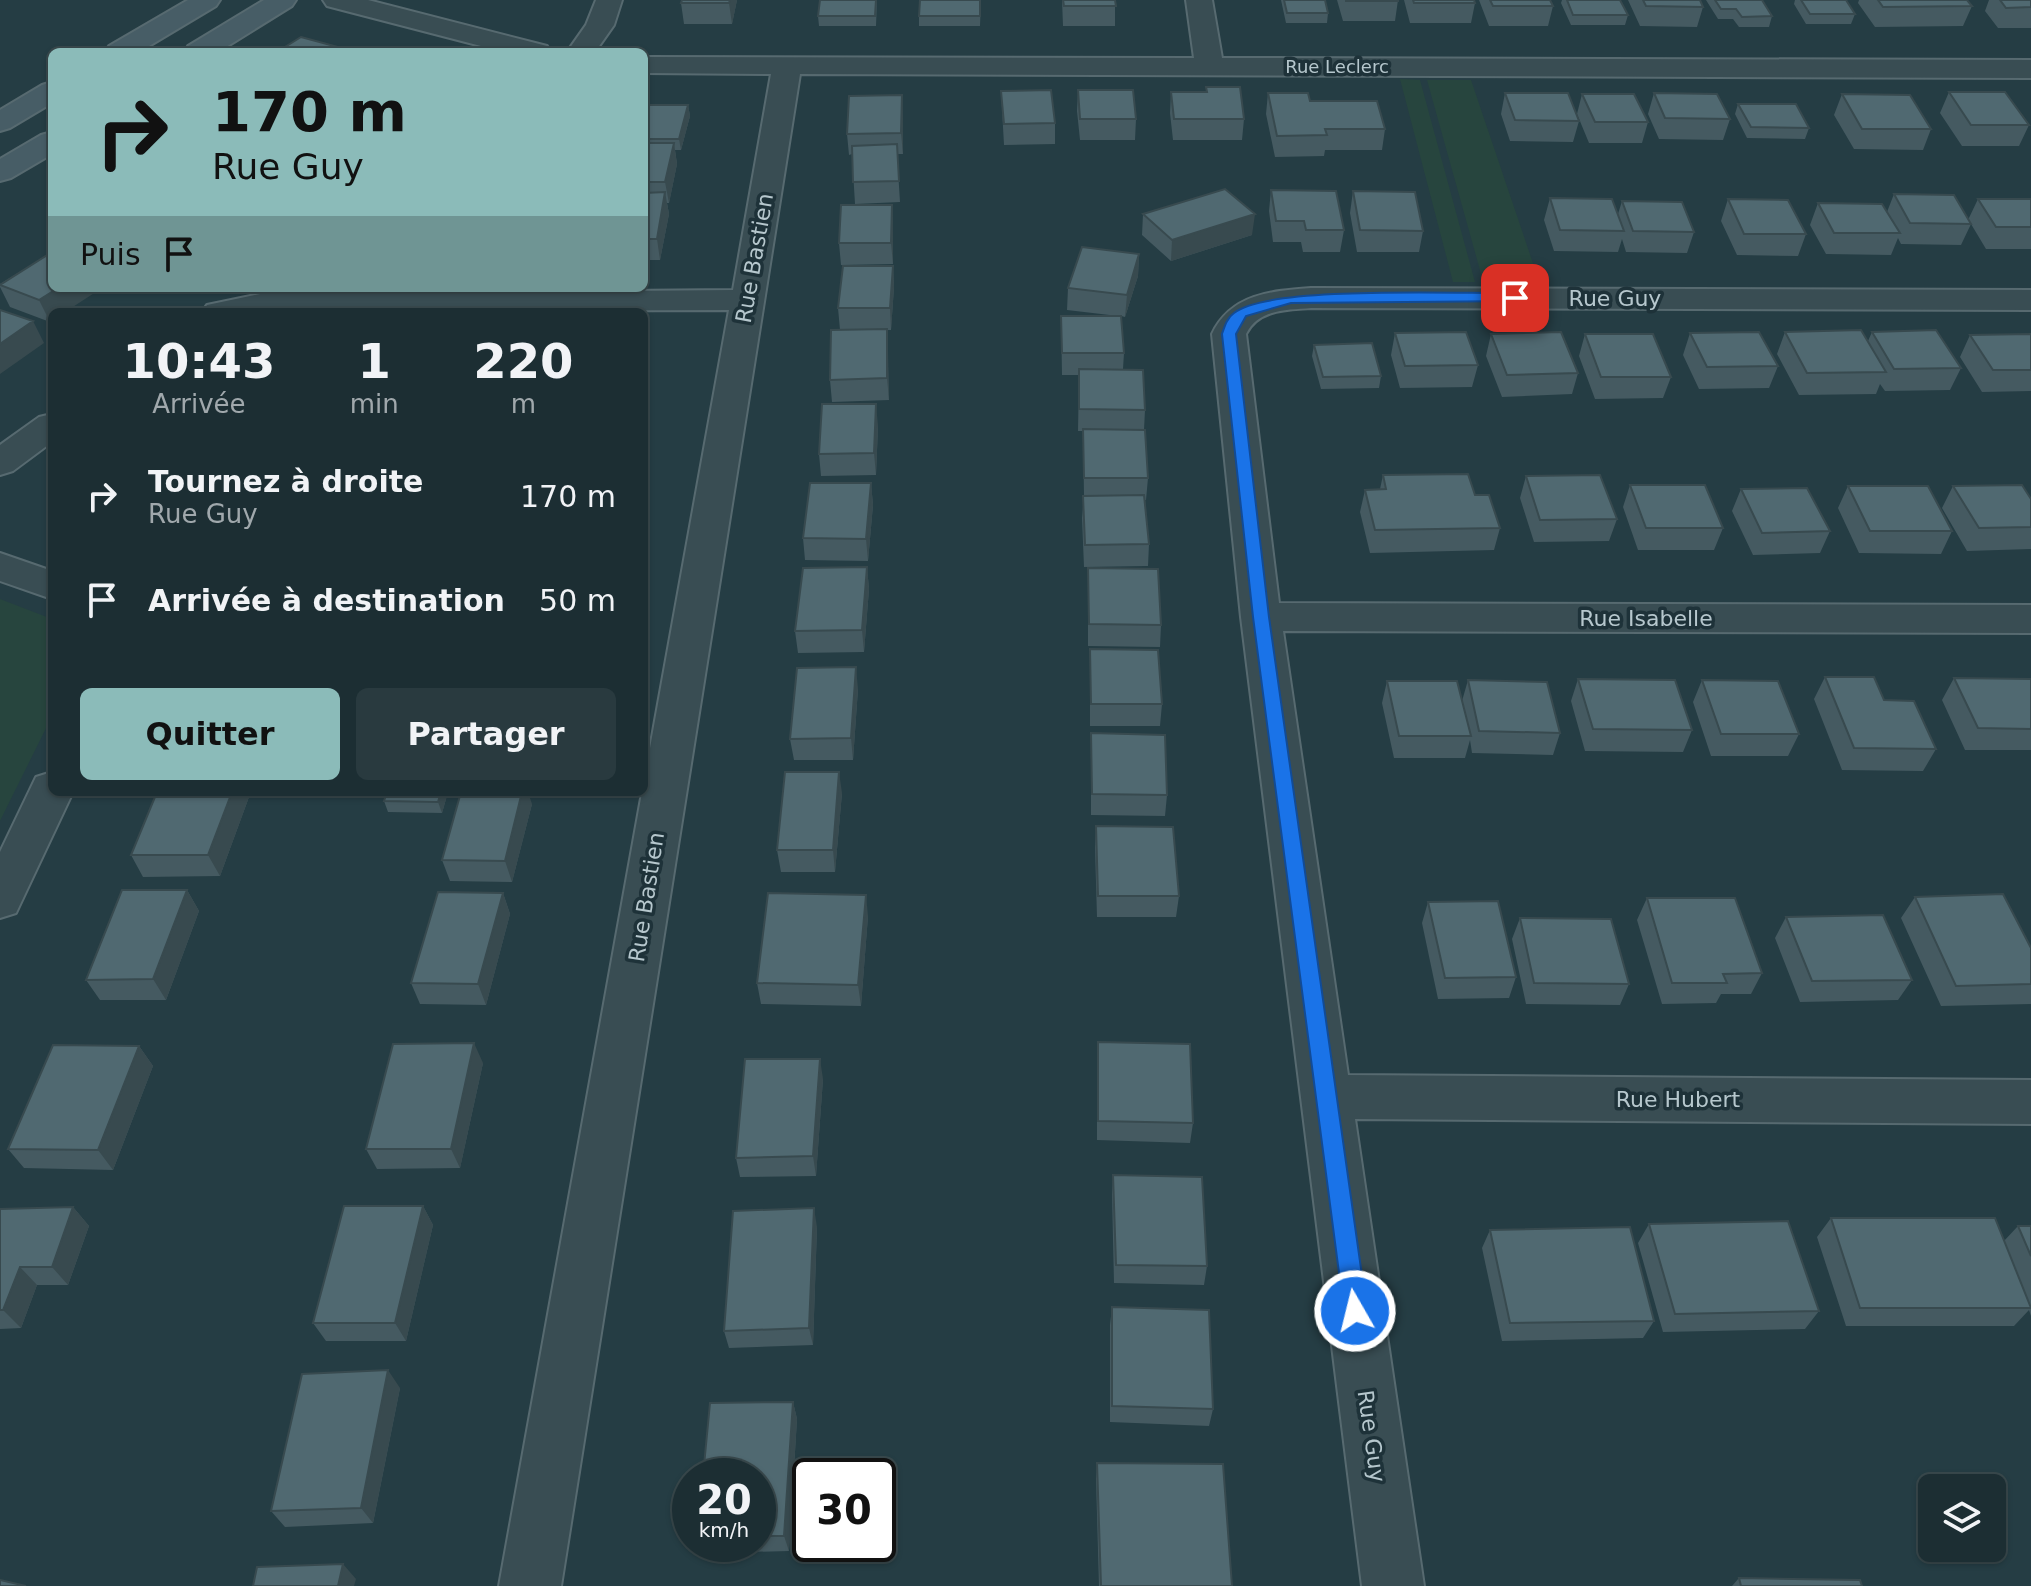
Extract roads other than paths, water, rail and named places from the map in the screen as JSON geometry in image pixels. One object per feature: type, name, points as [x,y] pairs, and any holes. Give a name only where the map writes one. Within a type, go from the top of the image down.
[{"type":"main road","points":[[126,48],[207,0]]},
{"type":"main road","points":[[205,48],[283,0]]},
{"type":"main road","points":[[0,122],[48,93]]},
{"type":"main road","points":[[0,172],[48,143]]},
{"type":"street","points":[[336,0],[522,48]]},
{"type":"street","points":[[584,48],[600,25],[609,0]]},
{"type":"street","points":[[1199,0],[1209,66]]},
{"type":"street","name":"Rue Leclerc","points":[[648,65],[2031,69]]},
{"type":"street","name":"Rue Bastien","points":[[530,1586],[787,66]]},
{"type":"street","name":"Rue Guy","points":[[1393,1586],[1261,617],[1229,334],[1233,322],[1241,313],[1254,308],[1311,298],[2031,300]]},
{"type":"street","points":[[240,308],[260,304],[747,300]]},
{"type":"street","points":[[0,463],[48,428]]},
{"type":"street","points":[[0,566],[48,584]]},
{"type":"street","name":"Rue Isabelle","points":[[1261,617],[2031,619]]},
{"type":"street","points":[[0,900],[49,796]]},
{"type":"street","name":"Rue Hubert","points":[[1326,1097],[2031,1102]]}]
